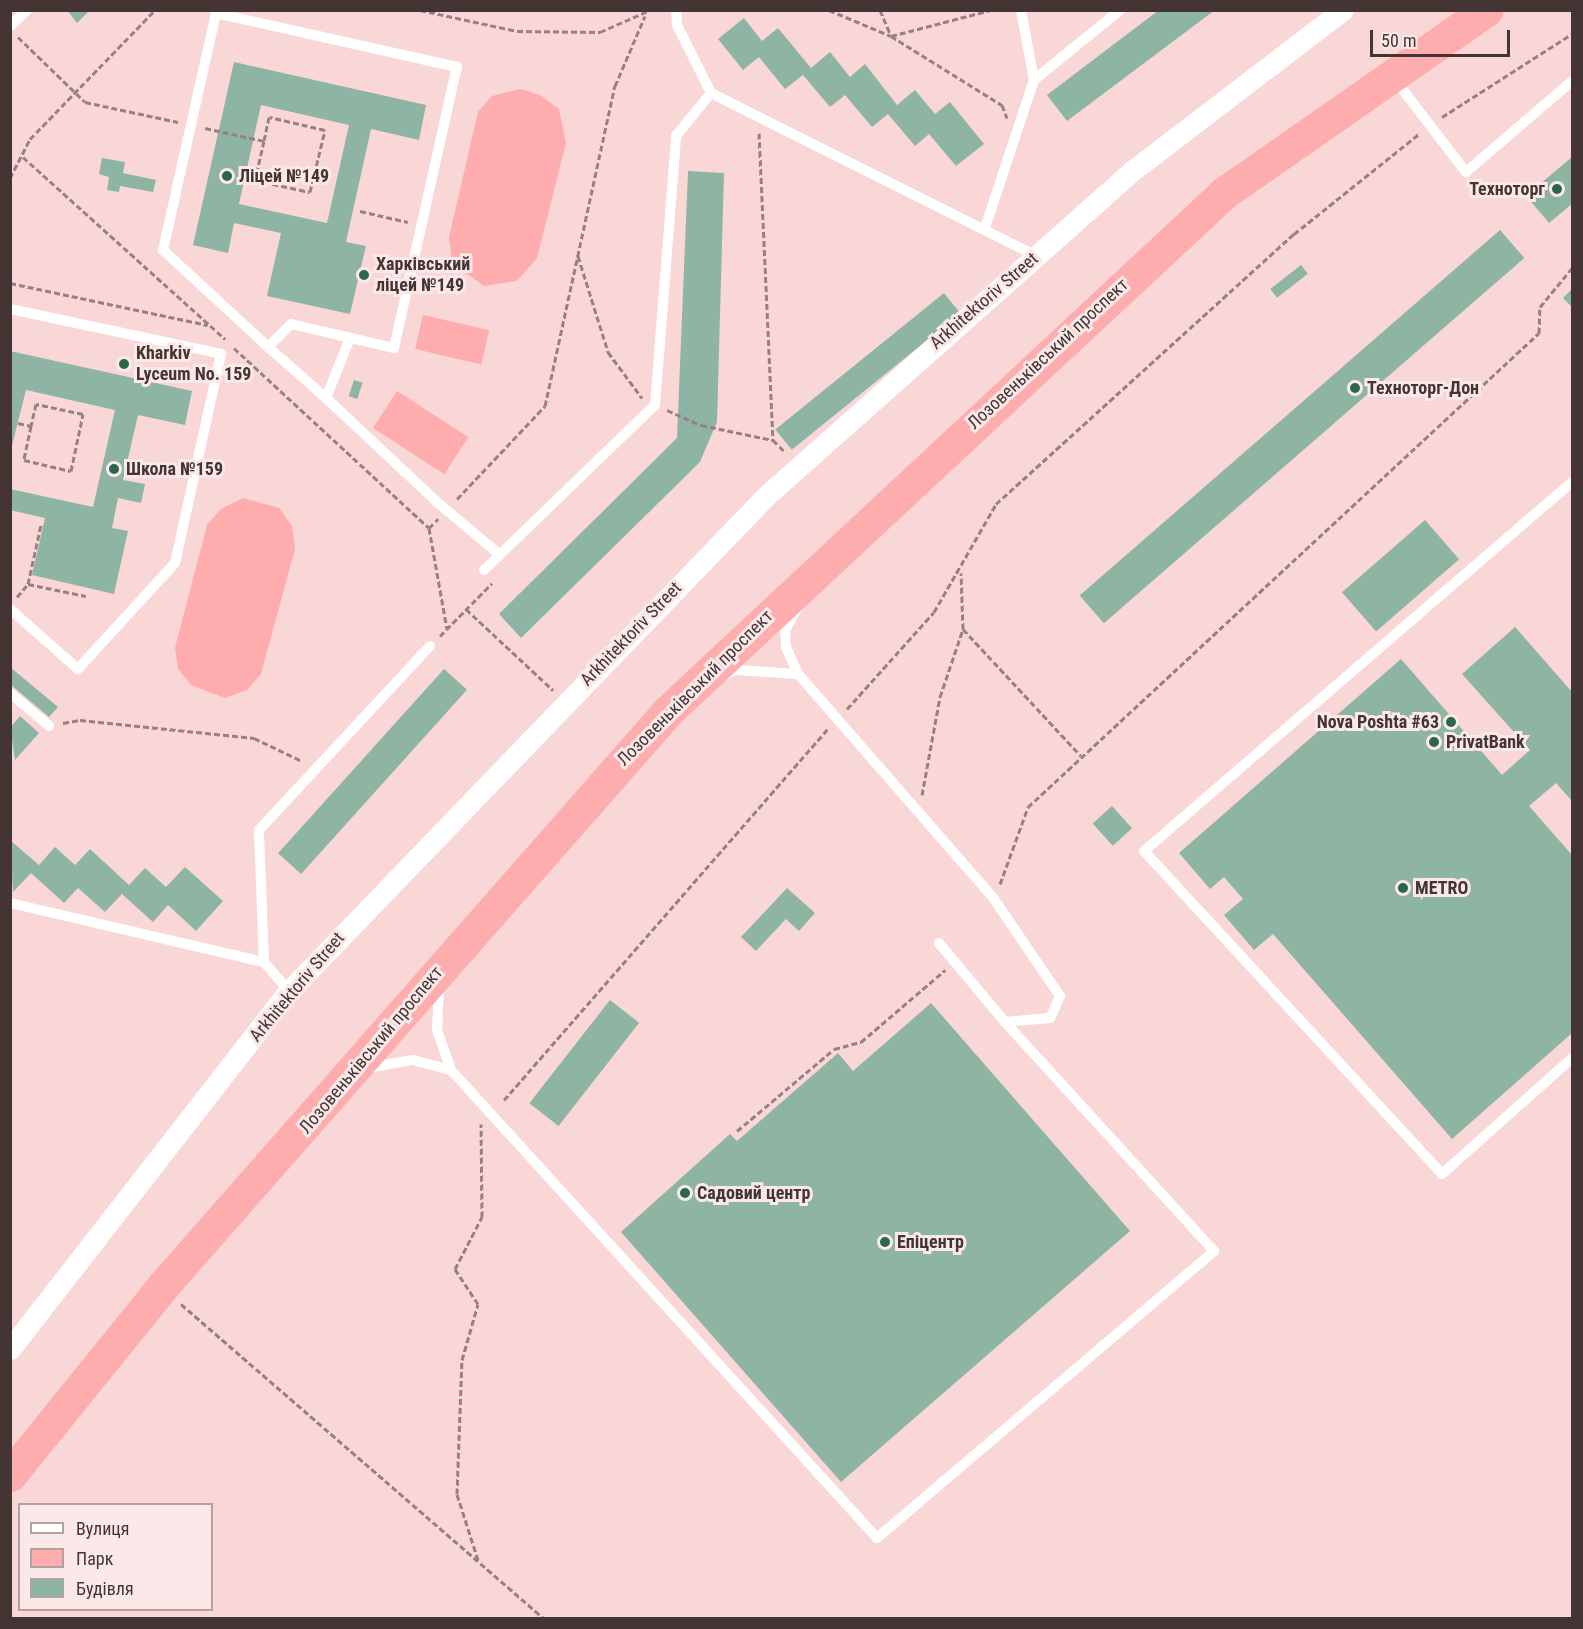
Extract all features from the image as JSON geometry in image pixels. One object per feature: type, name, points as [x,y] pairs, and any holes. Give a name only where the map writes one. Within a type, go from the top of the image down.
[{"type":"highway","name":"Лозовеньківський проспект","points":[[10,1475],[162,1287],[358,1070],[440,968],[610,772],[867,523],[1224,193],[1486,10]]},
{"type":"street","name":"Arkhitektoriv Street","points":[[10,1349],[289,991],[565,702],[798,467],[1136,168],[1343,10]]},
{"type":"lane","points":[[10,28],[27,10]]},
{"type":"lane","points":[[676,10],[677,25],[711,93],[985,228],[1036,256]]},
{"type":"lane","points":[[985,228],[1034,80],[1021,10]]},
{"type":"lane","points":[[1034,80],[1120,10]]},
{"type":"lane","points":[[268,347],[291,324],[394,348],[457,67],[216,13],[163,250],[268,347],[448,510],[500,555]]},
{"type":"lane","points":[[1391,75],[1466,172],[1572,81]]},
{"type":"lane","points":[[484,570],[656,405],[676,136],[711,93]]},
{"type":"lane","points":[[10,309],[221,354],[175,563],[78,669],[12,612]]},
{"type":"lane","points":[[326,398],[350,338]]},
{"type":"lane","points":[[1572,482],[1144,851],[1442,1174],[1572,1058]]},
{"type":"lane","points":[[867,523],[863,538],[803,598],[785,630],[786,647],[798,674],[994,899],[1060,996],[1050,1018],[1005,1022]]},
{"type":"lane","points":[[264,962],[259,830],[430,646]]},
{"type":"lane","points":[[610,772],[641,754],[712,682],[728,674],[764,670],[798,674]]},
{"type":"lane","points":[[10,693],[49,726]]},
{"type":"lane","points":[[10,903],[264,962],[289,991]]},
{"type":"lane","points":[[440,968],[436,1030],[451,1070],[877,1538],[1214,1251],[1005,1022],[939,943]]},
{"type":"lane","points":[[358,1070],[413,1060],[451,1070]]},
{"type":"path","points":[[10,178],[30,140],[155,10]]},
{"type":"path","points":[[420,10],[517,31],[600,32],[645,16]]},
{"type":"path","points":[[429,528],[544,406],[615,86],[645,16],[650,10]]},
{"type":"path","points":[[829,10],[891,36],[1002,105],[1014,139]]},
{"type":"path","points":[[880,10],[891,36]]},
{"type":"path","points":[[891,36],[991,10]]},
{"type":"path","points":[[10,28],[75,95],[85,102],[264,141]]},
{"type":"path","points":[[504,1100],[837,719],[934,612],[961,572],[996,504],[1294,234],[1430,125],[1572,34]]},
{"type":"path","points":[[759,116],[773,440]]},
{"type":"path","points":[[269,117],[325,130],[310,192],[255,180],[264,141],[269,117]]},
{"type":"path","points":[[22,157],[210,325],[429,528],[447,629]]},
{"type":"path","points":[[360,211],[422,225]]},
{"type":"path","points":[[578,255],[608,352],[643,399],[701,425],[773,440],[798,467]]},
{"type":"path","points":[[994,899],[1028,807],[1539,333],[1540,307],[1572,268]]},
{"type":"path","points":[[10,283],[210,325]]},
{"type":"path","points":[[36,404],[83,414],[71,471],[24,460],[31,426],[36,404]]},
{"type":"path","points":[[18,423],[31,426]]},
{"type":"path","points":[[12,612],[28,584],[41,525]]},
{"type":"path","points":[[430,646],[494,580],[484,570]]},
{"type":"path","points":[[919,813],[940,697],[963,629],[961,572]]},
{"type":"path","points":[[28,584],[86,596]]},
{"type":"path","points":[[466,609],[565,702]]},
{"type":"path","points":[[963,629],[1082,756]]},
{"type":"path","points":[[49,726],[80,720],[254,738],[315,768]]},
{"type":"path","points":[[736,1131],[834,1049],[861,1042],[948,966]]},
{"type":"path","points":[[477,1115],[482,1217],[455,1269],[478,1304],[462,1360],[457,1494],[479,1562]]},
{"type":"path","points":[[162,1287],[544,1618]]},
{"type":"green space","points":[[521,89],[540,95],[559,109],[566,143],[537,258],[517,281],[484,286],[452,263],[449,237],[478,112],[492,96]]},
{"type":"green space","points":[[423,315],[489,330],[481,364],[415,349]]},
{"type":"green space","points":[[397,391],[468,437],[444,474],[373,428]]},
{"type":"green space","points":[[243,498],[279,508],[292,526],[295,549],[261,674],[247,690],[225,698],[191,685],[178,669],[175,648],[207,525],[221,509]]},
{"type":"building","points":[[67,10],[90,10],[77,23]]},
{"type":"building","points":[[1159,10],[1215,10],[1067,121],[1047,95]]},
{"type":"building","points":[[744,18],[762,41],[778,28],[811,68],[830,52],[850,77],[865,64],[897,105],[915,90],[935,114],[950,102],[984,144],[956,166],[929,134],[915,146],[888,114],[872,127],[845,95],[830,107],[803,75],[785,89],[759,57],[743,70],[718,39]]},
{"type":"building","name":"Ліцей №149","points":[[234,62],[426,105],[419,140],[371,129],[346,242],[366,246],[350,314],[267,296],[281,233],[234,223],[228,253],[193,245]],"holes":[[[261,105],[349,125],[327,223],[239,204]]]},
{"type":"building","points":[[1572,157],[1572,204],[1549,223],[1526,196]]},
{"type":"building","points":[[102,158],[125,162],[123,173],[156,180],[153,192],[120,186],[119,192],[107,190],[109,177],[99,174]]},
{"type":"building","points":[[688,171],[724,173],[717,422],[700,462],[521,638],[499,614],[677,438]]},
{"type":"building","points":[[1500,230],[1524,258],[1104,623],[1080,595]]},
{"type":"building","points":[[1301,265],[1308,274],[1277,298],[1270,289]]},
{"type":"building","points":[[1572,289],[1572,305],[1571,306],[1563,298]]},
{"type":"building","points":[[944,293],[960,313],[792,450],[775,430]]},
{"type":"building","name":"Школа №159","points":[[10,351],[192,391],[185,425],[138,415],[123,480],[145,484],[141,503],[118,498],[112,528],[128,531],[114,594],[32,575],[45,518],[10,510],[10,489],[93,507],[115,410],[26,390],[10,453]]},
{"type":"building","points":[[354,380],[363,383],[357,399],[349,396]]},
{"type":"building","points":[[1425,520],[1459,559],[1376,631],[1342,592]]},
{"type":"building","name":"METRO","points":[[1515,627],[1572,692],[1572,801],[1556,783],[1529,806],[1572,855],[1572,1033],[1452,1139],[1273,934],[1254,950],[1224,915],[1243,899],[1224,877],[1210,889],[1179,853],[1401,659],[1502,775],[1530,750],[1462,674]]},
{"type":"building","points":[[10,667],[58,707],[49,717],[10,684]]},
{"type":"building","points":[[444,669],[467,690],[301,874],[278,853]]},
{"type":"building","points":[[20,716],[39,733],[15,760],[10,728]]},
{"type":"building","points":[[1112,806],[1132,828],[1113,846],[1093,823]]},
{"type":"building","points":[[10,840],[39,865],[55,847],[75,865],[90,849],[129,885],[145,868],[166,887],[185,867],[223,901],[196,931],[168,905],[153,922],[122,894],[105,912],[78,888],[64,903],[31,873],[13,892]]},
{"type":"building","points":[[787,888],[815,913],[799,931],[786,919],[756,951],[741,937]]},
{"type":"building","points":[[610,1000],[639,1023],[559,1126],[529,1103]]},
{"type":"building","name":"Епіцентр","points":[[931,1003],[1130,1231],[841,1482],[621,1232],[730,1134],[737,1141],[838,1053],[853,1071]]},
{"type":"place","name":"Ліцей №149","points":[[227,176]]},
{"type":"place","name":"Техноторг","points":[[1557,189]]},
{"type":"place","name":"Харківський ліцей №149","points":[[364,275]]},
{"type":"place","name":"Kharkiv Lyceum No. 159","points":[[124,364]]},
{"type":"place","name":"Техноторг-Дон","points":[[1355,388]]},
{"type":"place","name":"Школа №159","points":[[114,469]]},
{"type":"place","name":"Nova Poshta #63","points":[[1451,722]]},
{"type":"place","name":"PrivatBank","points":[[1434,742]]},
{"type":"place","name":"METRO","points":[[1403,888]]},
{"type":"place","name":"Садовий центр","points":[[685,1193]]},
{"type":"place","name":"Епіцентр","points":[[885,1242]]}]
